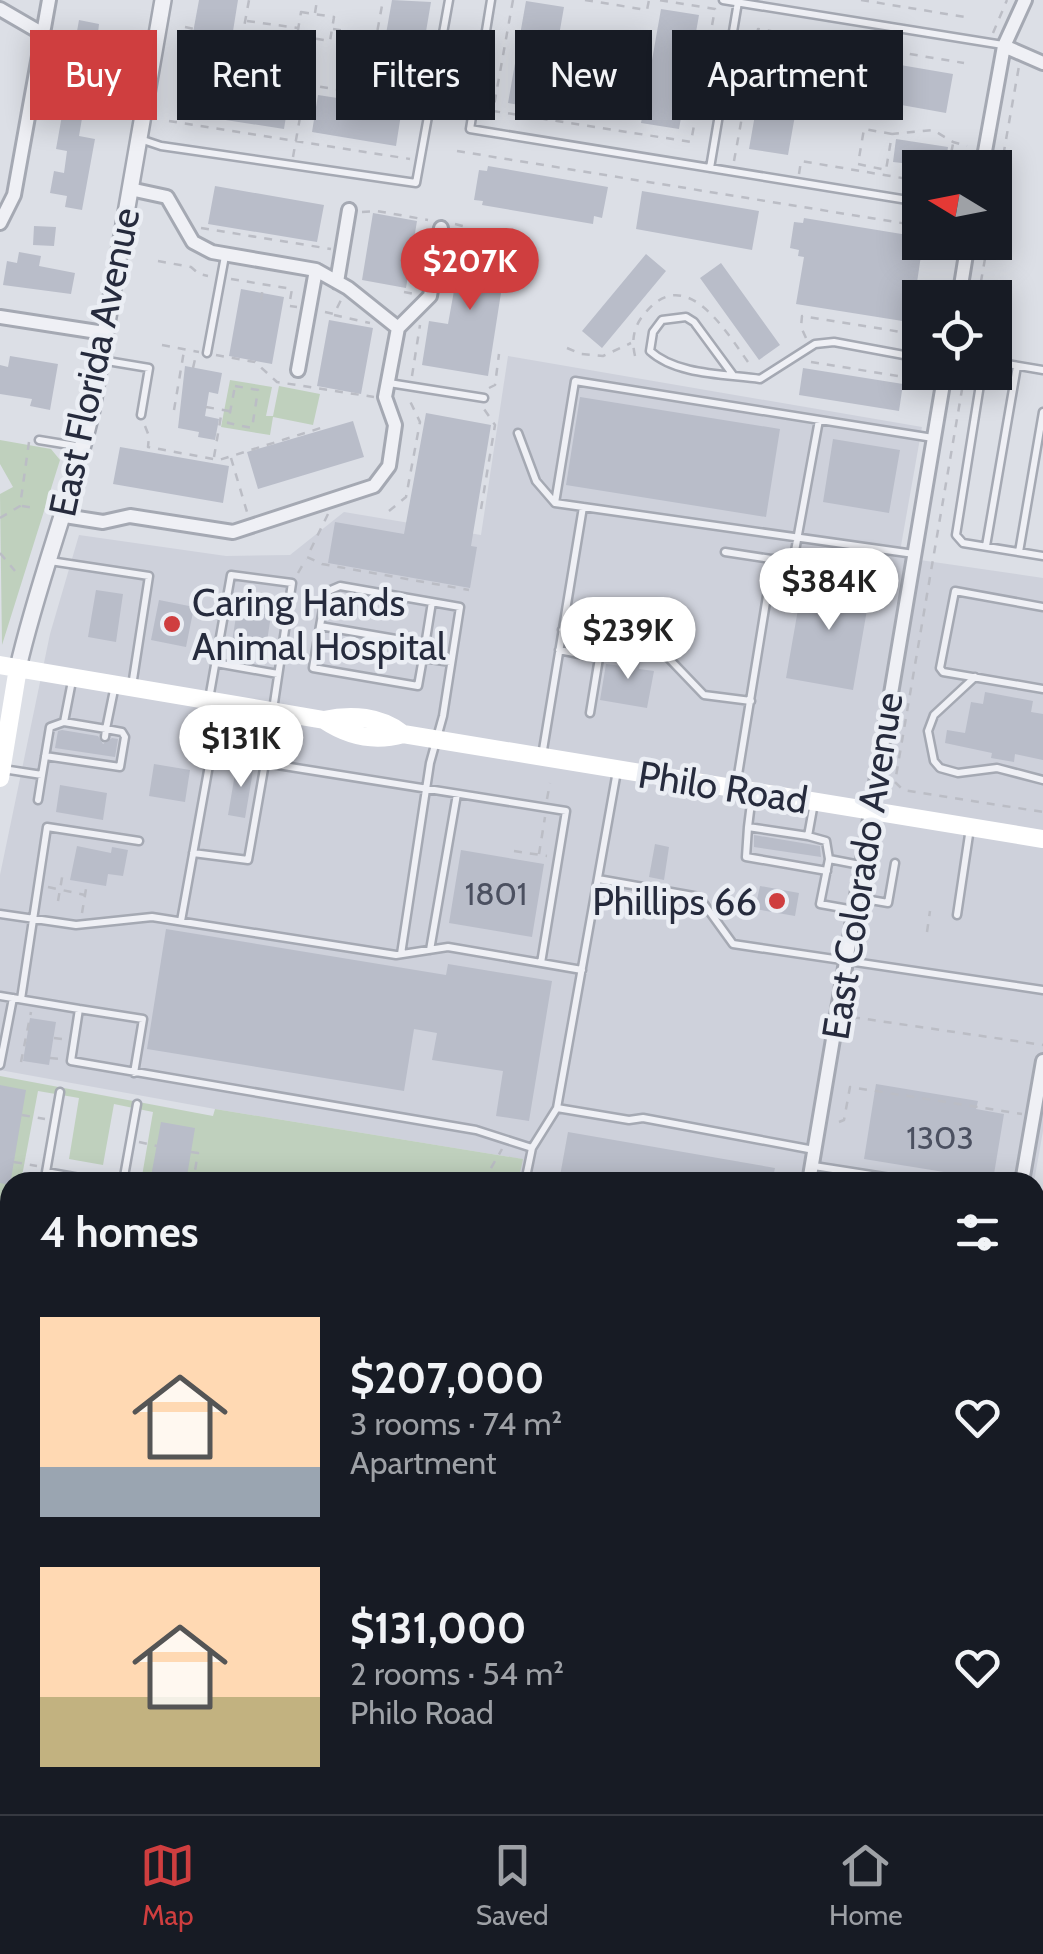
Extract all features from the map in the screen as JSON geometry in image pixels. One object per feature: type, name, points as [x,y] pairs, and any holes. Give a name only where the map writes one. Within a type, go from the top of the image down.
[{"type":"main road","name":"Philo Road","points":[[9,667],[324,720],[342,732],[384,740],[403,734],[1043,839]]},
{"type":"main road","name":"East Florida Avenue","points":[[1,774],[9,667]]},
{"type":"street","points":[[6,0],[0,7],[37,30]]},
{"type":"street","points":[[44,30],[49,0]]},
{"type":"street","name":"East Florida Avenue","points":[[9,667],[28,626],[84,447],[163,0]]},
{"type":"street","points":[[985,150],[1004,46],[1024,0]]},
{"type":"street","points":[[1004,46],[1043,63]]},
{"type":"street","points":[[0,223],[14,196],[30,107]]},
{"type":"street","points":[[130,189],[167,197],[193,242],[225,254],[316,270],[398,328]]},
{"type":"street","points":[[342,285],[349,210]]},
{"type":"street","points":[[65,516],[103,522],[130,516],[232,532],[374,486],[389,466],[395,424],[387,390],[398,328],[430,296],[442,224]]},
{"type":"street","points":[[298,370],[316,270]]},
{"type":"street","points":[[0,317],[104,333]]},
{"type":"street","name":"East Colorado Avenue","points":[[811,1172],[942,390]]},
{"type":"street","points":[[1024,1172],[1043,1061]]},
{"type":"lane","points":[[138,138],[161,146],[416,183],[449,0]]},
{"type":"lane","points":[[491,0],[470,129],[902,199]]},
{"type":"lane","points":[[723,0],[1004,46]]},
{"type":"lane","points":[[710,168],[738,2]]},
{"type":"lane","points":[[207,353],[225,254]]},
{"type":"lane","points":[[733,375],[694,322],[686,317],[662,320],[653,332],[650,351],[664,364],[733,375],[760,379],[815,344],[834,342],[902,355]]},
{"type":"lane","points":[[100,359],[149,368],[141,415]]},
{"type":"lane","points":[[1012,365],[1043,370]]},
{"type":"lane","points":[[986,546],[1017,366]]},
{"type":"lane","points":[[555,503],[575,381],[934,438]]},
{"type":"lane","points":[[387,390],[410,386],[484,398]]},
{"type":"lane","points":[[979,390],[956,536],[963,543],[1043,556]]},
{"type":"lane","points":[[1020,552],[1043,412]]},
{"type":"lane","points":[[793,562],[819,420]]},
{"type":"lane","points":[[518,433],[536,481],[555,503],[914,554]]},
{"type":"lane","points":[[39,440],[84,447]]},
{"type":"lane","points":[[542,758],[583,507]]},
{"type":"lane","points":[[725,552],[862,573]]},
{"type":"lane","points":[[773,559],[752,701],[744,790],[746,857],[826,870]]},
{"type":"lane","points":[[49,561],[149,576],[123,686],[106,733]]},
{"type":"lane","points":[[180,921],[231,574],[292,583],[248,860],[193,853]]},
{"type":"lane","points":[[401,954],[426,789],[460,607],[432,602],[340,586],[326,592],[313,668],[418,686],[432,602]]},
{"type":"lane","points":[[1043,607],[955,591],[940,670],[1043,689]]},
{"type":"lane","points":[[320,626],[425,644]]},
{"type":"lane","points":[[562,630],[657,646],[704,695],[752,701]]},
{"type":"lane","points":[[559,650],[600,658],[590,714]]},
{"type":"lane","points":[[423,658],[452,662]]},
{"type":"lane","points":[[216,664],[278,674]]},
{"type":"lane","points":[[975,677],[934,715],[928,731],[934,761],[940,768],[958,773],[997,768],[1043,780]]},
{"type":"lane","points":[[69,725],[73,678]]},
{"type":"lane","points":[[38,800],[42,774],[45,756],[50,727],[69,725],[106,733],[122,732],[125,737],[120,767],[66,754],[45,756]]},
{"type":"lane","points":[[265,764],[566,811],[541,963]]},
{"type":"lane","points":[[527,1172],[532,1148],[557,1108],[617,770]]},
{"type":"lane","points":[[1,774],[42,774]]},
{"type":"lane","points":[[430,950],[457,794]]},
{"type":"lane","points":[[808,836],[814,802]]},
{"type":"lane","points":[[0,1065],[34,919],[48,827],[139,842]]},
{"type":"lane","points":[[748,827],[826,841],[829,858],[820,904],[888,903],[895,863]]},
{"type":"lane","points":[[957,915],[970,827]]},
{"type":"lane","points":[[829,858],[862,866]]},
{"type":"lane","points":[[598,879],[699,898],[733,944],[1043,990]]},
{"type":"lane","points":[[0,914],[80,925],[152,917],[401,954],[448,947],[582,970]]},
{"type":"lane","points":[[0,996],[143,1020],[134,1072]]},
{"type":"lane","points":[[80,1008],[72,1061],[476,1130],[532,1148]]},
{"type":"lane","points":[[46,1172],[60,1092]]},
{"type":"lane","points":[[125,1172],[137,1104]]},
{"type":"lane","points":[[557,1108],[629,1120],[643,1118],[815,1150]]},
{"type":"lane","points":[[812,1166],[851,1172]]},
{"type":"path","points":[[243,30],[249,0]]},
{"type":"path","points":[[315,14],[317,0]]},
{"type":"path","points":[[377,30],[383,0]]},
{"type":"path","points":[[513,0],[493,110],[691,142],[715,8],[659,0]]},
{"type":"path","points":[[585,0],[647,10],[648,0]]},
{"type":"path","points":[[861,0],[971,18]]},
{"type":"path","points":[[987,43],[1007,0]]},
{"type":"path","points":[[245,20],[298,28],[301,12],[334,18],[330,41],[316,38]]},
{"type":"path","points":[[380,17],[389,18]]},
{"type":"path","points":[[185,27],[194,29]]},
{"type":"path","points":[[332,28],[343,30]]},
{"type":"path","points":[[734,163],[758,29],[964,62]]},
{"type":"path","points":[[1004,150],[1018,67]]},
{"type":"path","points":[[292,163],[299,120]]},
{"type":"path","points":[[169,121],[415,160]]},
{"type":"path","points":[[892,134],[886,170],[858,164],[864,129],[892,134],[934,130],[968,146]]},
{"type":"path","points":[[951,150],[953,142]]},
{"type":"path","points":[[457,152],[902,223]]},
{"type":"path","points":[[800,174],[802,161],[902,178]]},
{"type":"path","points":[[349,210],[463,226],[492,246]]},
{"type":"path","points":[[184,226],[342,253]]},
{"type":"path","points":[[158,261],[191,267],[199,274],[292,289],[289,306],[372,323]]},
{"type":"path","points":[[260,300],[263,284]]},
{"type":"path","points":[[334,314],[342,285]]},
{"type":"path","points":[[635,356],[632,343],[638,322],[652,305],[669,297],[692,299],[714,314],[752,368],[761,369]]},
{"type":"path","points":[[389,510],[406,497],[420,422],[408,401],[423,304]]},
{"type":"path","points":[[813,334],[806,338],[802,332],[802,316],[902,332]]},
{"type":"path","points":[[839,334],[841,322]]},
{"type":"path","points":[[567,348],[603,356],[632,343]]},
{"type":"path","points":[[162,346],[255,362],[277,382],[359,397],[387,390]]},
{"type":"path","points":[[174,410],[184,349]]},
{"type":"path","points":[[194,368],[196,352]]},
{"type":"path","points":[[481,509],[495,425],[483,407],[484,398],[486,390],[495,386],[499,354]]},
{"type":"path","points":[[806,361],[902,377]]},
{"type":"path","points":[[235,386],[258,390],[252,428],[228,423],[231,412],[235,386]]},
{"type":"path","points":[[206,407],[231,412]]},
{"type":"path","points":[[213,459],[222,410]]},
{"type":"path","points":[[141,415],[150,436],[148,447],[213,459],[327,426]]},
{"type":"path","points":[[20,506],[29,438]]},
{"type":"path","points":[[230,456],[251,526]]},
{"type":"path","points":[[292,583],[336,499]]},
{"type":"path","points":[[0,518],[20,506],[35,508]]},
{"type":"path","points":[[0,553],[14,571]]},
{"type":"path","points":[[308,557],[322,564],[469,590]]},
{"type":"path","points":[[227,599],[258,603]]},
{"type":"path","points":[[514,851],[547,856]]},
{"type":"path","points":[[58,901],[63,872]]},
{"type":"path","points":[[80,925],[88,883]]},
{"type":"path","points":[[39,886],[85,895]]},
{"type":"path","points":[[926,932],[930,911]]},
{"type":"path","points":[[21,1062],[33,1001]]},
{"type":"path","points":[[838,1015],[1043,1045]]},
{"type":"path","points":[[838,1122],[844,1120],[850,1088],[1034,1115]]},
{"type":"path","points":[[22,1115],[55,1121]]},
{"type":"path","points":[[489,1172],[508,1140]]},
{"type":"path","points":[[130,1141],[157,1146]]},
{"type":"path","points":[[191,1152],[198,1153],[194,1172]]},
{"type":"path","points":[[14,1162],[46,1167]]},
{"type":"shaded area","points":[[508,356],[922,427],[899,557],[1043,578],[1043,1131],[1036,1172],[520,1172],[522,1159],[0,1070],[0,875],[50,634],[79,535],[226,556],[290,555],[344,512],[481,535]]},
{"type":"green space","points":[[230,380],[272,387],[266,416],[273,416],[279,386],[320,394],[313,425],[273,417],[270,435],[221,427]]},
{"type":"green space","points":[[0,440],[51,449],[60,460],[2,645],[0,494],[13,487],[0,464]]},
{"type":"green space","points":[[0,1076],[213,1116],[215,1109],[523,1159],[520,1172],[143,1172],[153,1112],[114,1104],[103,1165],[69,1159],[79,1098],[38,1091],[23,1172],[0,1172]]},
{"type":"building","points":[[199,0],[238,0],[233,30],[193,30]]},
{"type":"building","points":[[392,0],[431,2],[426,30],[387,30]]},
{"type":"building","points":[[526,1],[564,7],[560,30],[521,30]]},
{"type":"building","points":[[661,9],[699,15],[696,30],[672,30],[672,120],[681,120],[679,129],[641,123],[652,120],[652,60]]},
{"type":"building","points":[[79,20],[99,24],[98,30],[77,30]]},
{"type":"building","points":[[515,63],[515,104],[508,103]]},
{"type":"building","points":[[903,65],[953,74],[946,113],[903,105]]},
{"type":"building","points":[[318,95],[336,98],[336,120],[400,120],[396,146],[312,132]]},
{"type":"building","points":[[61,120],[82,120],[79,136],[95,139],[82,210],[65,207],[67,196],[50,193],[54,171],[64,173],[67,151],[56,149]]},
{"type":"building","points":[[226,120],[285,120],[284,129]]},
{"type":"building","points":[[754,120],[794,120],[788,155],[749,149]]},
{"type":"building","points":[[896,139],[948,147],[902,150],[902,163],[893,162]]},
{"type":"building","points":[[488,166],[608,187],[602,218],[594,216],[593,224],[482,205],[483,201],[474,200],[479,170],[487,171]]},
{"type":"building","points":[[215,186],[324,205],[317,242],[208,224]]},
{"type":"building","points":[[642,191],[759,211],[752,250],[636,229]]},
{"type":"building","points":[[373,213],[417,221],[406,288],[362,280]]},
{"type":"building","points":[[804,218],[902,234],[902,260],[920,260],[917,280],[902,280],[902,321],[796,304],[804,257],[798,256],[799,250],[790,248],[794,222],[803,223]]},
{"type":"building","points":[[34,226],[56,227],[54,246],[33,245]]},
{"type":"building","points":[[463,241],[508,248],[488,376],[422,365],[429,321],[448,324]]},
{"type":"building","points":[[19,252],[41,256],[39,266],[75,273],[71,294],[3,285],[7,261],[17,263]]},
{"type":"building","points":[[646,254],[666,271],[602,348],[582,331]]},
{"type":"building","points":[[721,263],[780,345],[759,360],[700,278]]},
{"type":"building","points":[[241,289],[284,297],[272,364],[229,356]]},
{"type":"building","points":[[329,320],[373,328],[361,394],[317,386]]},
{"type":"building","points":[[10,356],[58,364],[50,410],[30,406],[32,399],[0,394],[0,365],[8,367]]},
{"type":"building","points":[[185,366],[222,373],[218,394],[209,392],[205,416],[219,419],[215,440],[178,428]]},
{"type":"building","points":[[803,368],[902,384],[899,411],[799,395]]},
{"type":"building","points":[[580,397],[780,429],[766,517],[566,485]]},
{"type":"building","points":[[426,413],[491,425],[471,546],[477,547],[470,588],[328,563],[335,522],[404,534]]},
{"type":"building","points":[[353,421],[364,457],[258,489],[247,452]]},
{"type":"building","points":[[833,439],[900,450],[889,513],[823,502]]},
{"type":"building","points":[[120,447],[229,466],[223,503],[113,484]]},
{"type":"building","points":[[804,575],[871,587],[853,690],[786,678]]},
{"type":"building","points":[[96,590],[123,594],[116,642],[88,637]]},
{"type":"building","name":"Caring Hands Animal Hospital","points":[[159,600],[194,607],[186,647],[151,640]]},
{"type":"building","points":[[237,610],[271,615],[266,648],[232,642]]},
{"type":"building","points":[[624,649],[642,651],[639,669],[654,671],[647,708],[600,700],[606,664],[622,666]]},
{"type":"building","points":[[985,692],[1033,701],[1031,712],[1043,714],[1043,760],[1015,754],[1014,762],[945,743],[947,730],[965,733],[971,702],[983,704]]},
{"type":"building","points":[[58,731],[98,736],[103,744],[118,739],[115,757],[55,748]]},
{"type":"building","points":[[237,762],[254,765],[245,818],[228,815]]},
{"type":"building","points":[[154,764],[190,770],[185,802],[149,796]]},
{"type":"building","points":[[60,785],[107,793],[103,820],[56,812]]},
{"type":"building","points":[[754,835],[820,846],[821,857],[754,847]]},
{"type":"building","points":[[655,844],[669,847],[664,880],[649,877]]},
{"type":"building","points":[[77,846],[111,853],[112,847],[128,850],[123,876],[108,874],[106,886],[70,880]]},
{"type":"building","points":[[461,850],[544,864],[532,937],[449,923]]},
{"type":"building","name":"Phillips 66","points":[[760,886],[799,893],[795,916],[755,909]]},
{"type":"building","points":[[166,929],[446,975],[448,964],[552,981],[529,1121],[496,1116],[503,1071],[432,1060],[437,1033],[414,1029],[404,1091],[147,1049]]},
{"type":"building","points":[[30,1018],[56,1022],[49,1065],[23,1061]]},
{"type":"building","points":[[876,1084],[978,1101],[976,1109],[1004,1114],[994,1172],[944,1172],[864,1159]]},
{"type":"building","points":[[0,1085],[26,1090],[12,1172],[0,1172]]},
{"type":"building","points":[[161,1122],[195,1128],[188,1172],[152,1172]]},
{"type":"building","points":[[568,1132],[775,1168],[774,1172],[561,1172]]},
{"type":"place","name":"Caring Hands Animal Hospital","points":[[172,624]]},
{"type":"place","name":"Phillips 66","points":[[777,901]]}]
